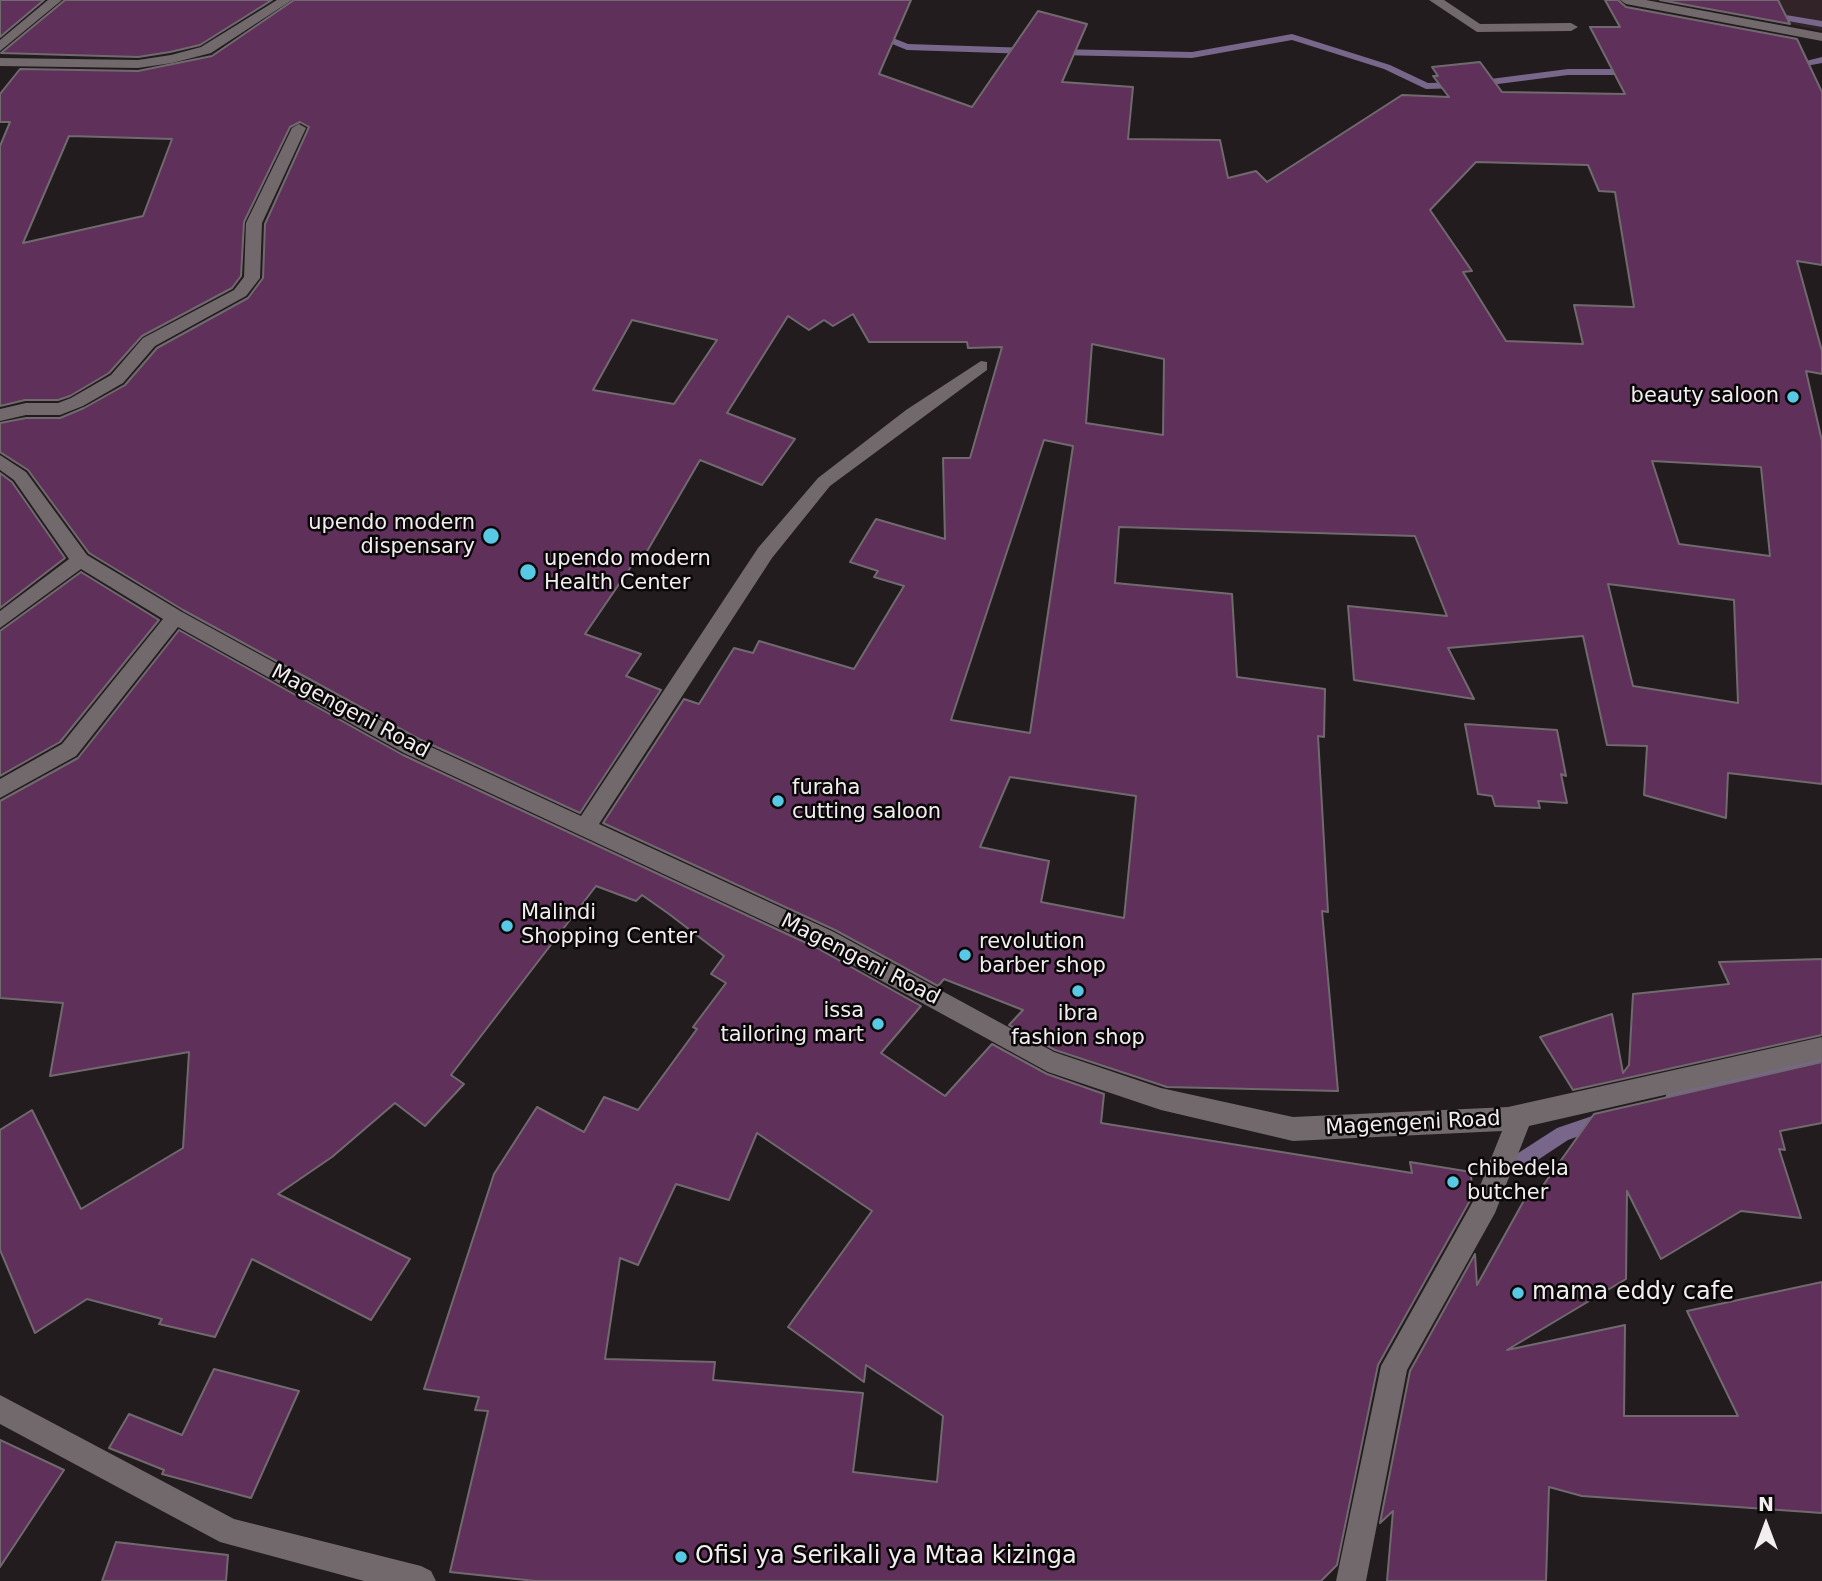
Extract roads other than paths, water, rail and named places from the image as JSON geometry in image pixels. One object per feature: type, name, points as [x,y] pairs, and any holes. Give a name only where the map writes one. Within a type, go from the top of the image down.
[{"type":"street","points":[[0,47],[56,0]]},
{"type":"street","points":[[0,61],[138,64],[172,59],[205,50],[286,0]]},
{"type":"street","points":[[1435,0],[1477,28],[1571,27]]},
{"type":"street","points":[[1626,0],[1822,37]]},
{"type":"street","points":[[0,415],[26,409],[60,409],[77,402],[117,379],[149,342],[240,293],[252,278],[254,223],[299,128]]},
{"type":"street","points":[[584,829],[765,553],[824,482],[912,414],[981,366]]},
{"type":"street","name":"Magengeni Road","points":[[0,461],[20,476],[80,560],[176,617],[411,747],[826,939],[1048,1061],[1161,1099],[1293,1129],[1520,1117],[1822,1048]]},
{"type":"street","points":[[0,621],[80,560]]},
{"type":"street","points":[[0,789],[69,750],[176,617]]},
{"type":"street","points":[[1351,1581],[1394,1366],[1486,1205],[1520,1117]]},
{"type":"street","points":[[0,1409],[230,1532],[421,1581]]},
{"type":"waterway","points":[[1768,15],[1822,24]]},
{"type":"waterway","points":[[878,35],[907,47],[1030,51]]},
{"type":"waterway","points":[[1057,52],[1192,55],[1292,37],[1387,67],[1426,86],[1467,85],[1568,72],[1631,72]]},
{"type":"waterway","points":[[1790,66],[1822,60]]},
{"type":"waterway","points":[[1673,1098],[1822,1058]]},
{"type":"waterway","points":[[1515,1165],[1563,1134],[1601,1121]]},
{"type":"place","name":"beauty saloon","points":[[1793,397]]},
{"type":"place","name":"upendo modern dispensary","points":[[491,536]]},
{"type":"place","name":"upendo modern Health Center","points":[[528,572]]},
{"type":"place","name":"furaha cutting saloon","points":[[778,801]]},
{"type":"place","name":"Malindi Shopping Center","points":[[507,926]]},
{"type":"place","name":"revolution barber shop","points":[[965,955]]},
{"type":"place","name":"ibra fashion shop","points":[[1078,991]]},
{"type":"place","name":"issa tailoring mart","points":[[878,1024]]},
{"type":"place","name":"chibedela butcher","points":[[1453,1182]]},
{"type":"place","name":"mama eddy cafe","points":[[1518,1293]]},
{"type":"place","name":"Ofisi ya Serikali ya Mtaa kizinga","points":[[681,1557]]}]
